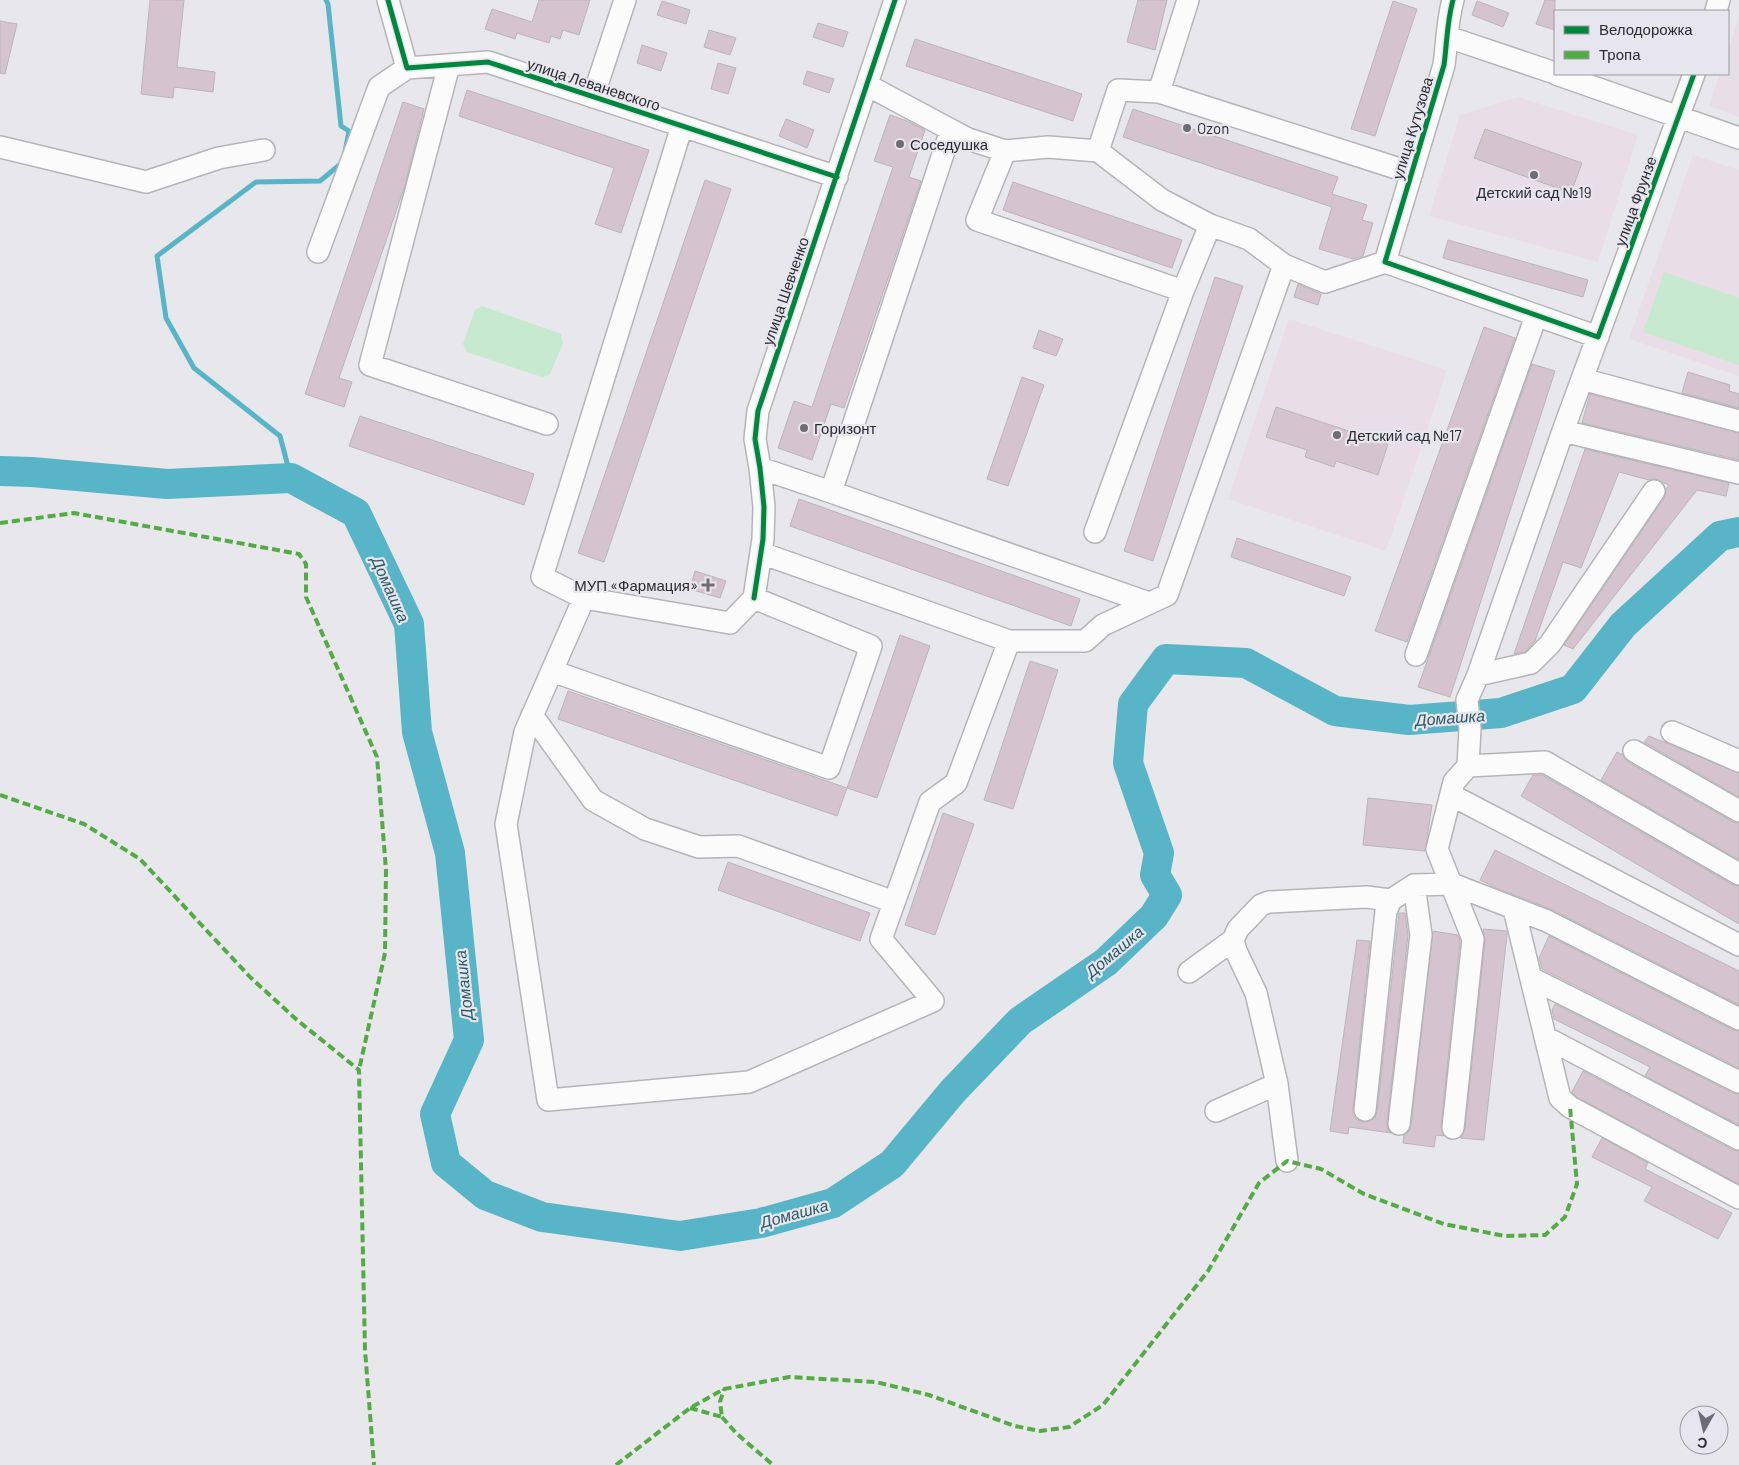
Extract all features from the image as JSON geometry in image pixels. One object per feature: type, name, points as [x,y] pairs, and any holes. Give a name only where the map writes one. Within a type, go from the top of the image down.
[{"type":"street","points":[[318,252],[379,87],[406,68],[388,0]]},
{"type":"street","points":[[593,97],[625,0]]},
{"type":"street","name":"улица Шевченко","points":[[754,598],[763,539],[764,507],[755,438],[758,411],[895,0]]},
{"type":"street","points":[[1160,92],[1188,0]]},
{"type":"street","name":"улица Кутузова","points":[[1385,262],[1444,65],[1448,37],[1448,15],[1453,0]]},
{"type":"street","points":[[1448,37],[1554,73]]},
{"type":"street","name":"улица Леваневского","points":[[406,68],[488,62],[837,177]]},
{"type":"street","points":[[449,65],[370,365],[547,424]]},
{"type":"street","points":[[1559,75],[1739,138]]},
{"type":"street","name":"улица Фрунзе","points":[[1468,766],[1470,729],[1467,700],[1478,675],[1563,431],[1694,75]]},
{"type":"street","points":[[868,85],[968,139],[1005,151],[1048,147],[1098,151],[1162,200],[1210,225],[1249,239],[1284,265],[1325,282],[1385,262],[1598,337]]},
{"type":"street","name":"улица Кутузова","points":[[1098,151],[1118,90],[1160,92],[1412,173]]},
{"type":"street","points":[[552,671],[829,768],[871,646],[754,598],[730,623],[584,598],[542,577],[682,126]]},
{"type":"street","points":[[831,492],[951,130]]},
{"type":"street","points":[[0,147],[146,182],[219,158],[264,150]]},
{"type":"street","points":[[1005,151],[977,220],[1183,291]]},
{"type":"street","points":[[1096,532],[1183,291],[1210,225]]},
{"type":"street","points":[[761,553],[1009,641],[1084,641],[1103,625],[1167,595],[1284,265]]},
{"type":"street","points":[[1416,654],[1536,316]]},
{"type":"street","points":[[1582,379],[1739,421]]},
{"type":"street","points":[[1563,431],[1739,473]]},
{"type":"street","points":[[760,468],[1149,603]]},
{"type":"street","points":[[1478,675],[1531,663],[1550,644],[1654,491]]},
{"type":"street","points":[[584,598],[525,732],[506,824],[548,1100],[749,1082],[933,1001],[881,939],[930,802],[956,783],[1009,641]]},
{"type":"street","points":[[532,715],[593,800],[645,829],[699,846],[738,846],[894,902]]},
{"type":"street","points":[[1672,732],[1739,761]]},
{"type":"street","points":[[1634,751],[1739,811]]},
{"type":"street","points":[[1453,1128],[1473,939],[1437,849],[1454,782],[1468,766],[1545,762],[1739,874]]},
{"type":"street","points":[[1451,795],[1739,945]]},
{"type":"street","points":[[1365,1110],[1386,911],[1391,900],[1414,885],[1452,884],[1547,921],[1739,1019]]},
{"type":"street","points":[[1399,1124],[1421,935],[1414,885]]},
{"type":"street","points":[[1189,972],[1233,940],[1238,929],[1261,905],[1269,902],[1366,897],[1391,900]]},
{"type":"street","points":[[1514,909],[1560,1098],[1570,1107],[1739,1198]]},
{"type":"street","points":[[1233,940],[1236,951],[1256,993],[1277,1084],[1287,1161]]},
{"type":"street","points":[[1531,978],[1739,1082]]},
{"type":"street","points":[[1546,1037],[1739,1139]]},
{"type":"street","points":[[1216,1111],[1277,1084]]},
{"type":"shaded area","points":[[1739,17],[1739,117],[1709,106],[1720,75],[1729,75],[1729,48]]},
{"type":"shaded area","name":"Детский сад №19","points":[[1518,97],[1638,135],[1598,262],[1429,216],[1460,115]]},
{"type":"shaded area","points":[[1693,155],[1739,170],[1739,376],[1629,339]]},
{"type":"shaded area","name":"Детский сад №17","points":[[1289,319],[1447,370],[1386,551],[1228,499]]},
{"type":"green space","points":[[1664,272],[1739,298],[1739,365],[1643,332]]},
{"type":"green space","points":[[482,306],[561,334],[563,343],[550,374],[542,377],[467,352],[463,344],[475,310]]},
{"type":"building","points":[[150,0],[184,0],[177,67],[215,72],[213,92],[174,87],[173,98],[141,94]]},
{"type":"building","points":[[539,0],[590,0],[579,35],[563,30],[560,39],[551,36],[549,43],[517,33],[515,39],[485,29],[492,9],[532,22]]},
{"type":"building","points":[[1138,0],[1167,0],[1155,50],[1127,42]]},
{"type":"building","points":[[1545,0],[1555,0],[1554,30],[1536,24]]},
{"type":"building","points":[[662,1],[690,10],[686,24],[657,15]]},
{"type":"building","points":[[1393,1],[1417,9],[1375,136],[1351,129]]},
{"type":"building","points":[[1477,1],[1509,13],[1503,27],[1472,15]]},
{"type":"building","points":[[0,21],[17,24],[5,74],[0,73]]},
{"type":"building","points":[[818,23],[848,32],[843,47],[813,37]]},
{"type":"building","points":[[709,30],[736,38],[730,55],[704,47]]},
{"type":"building","points":[[915,39],[1082,94],[1073,121],[906,66]]},
{"type":"building","points":[[642,45],[667,53],[661,71],[637,63]]},
{"type":"building","points":[[718,63],[736,68],[728,94],[711,89]]},
{"type":"building","points":[[807,71],[834,79],[829,93],[803,84]]},
{"type":"building","points":[[467,90],[649,150],[621,233],[595,224],[614,168],[459,116]]},
{"type":"building","points":[[403,102],[424,109],[405,185],[339,378],[352,382],[344,407],[305,394]]},
{"type":"building","points":[[1133,109],[1338,177],[1332,194],[1367,205],[1362,220],[1373,223],[1363,256],[1353,259],[1319,249],[1332,207],[1123,137]]},
{"type":"building","points":[[890,115],[925,130],[909,177],[921,181],[844,408],[831,404],[812,460],[778,448],[794,401],[812,407],[893,167],[874,161]]},
{"type":"building","points":[[786,119],[814,130],[807,148],[779,136]]},
{"type":"building","points":[[1485,129],[1582,163],[1571,193],[1474,158]]},
{"type":"building","points":[[705,180],[731,189],[604,562],[578,553]]},
{"type":"building","points":[[1013,182],[1182,240],[1172,268],[1003,210]]},
{"type":"building","points":[[1448,240],[1588,280],[1583,297],[1443,258]]},
{"type":"building","points":[[1215,277],[1243,286],[1153,561],[1124,551]]},
{"type":"building","points":[[1298,284],[1321,294],[1318,305],[1294,297]]},
{"type":"building","points":[[1484,327],[1515,338],[1407,642],[1375,631]]},
{"type":"building","points":[[1039,330],[1063,339],[1056,356],[1033,348]]},
{"type":"building","points":[[1532,364],[1555,371],[1450,697],[1418,687]]},
{"type":"building","points":[[1688,372],[1730,385],[1729,391],[1739,394],[1739,408],[1682,393]]},
{"type":"building","points":[[1022,377],[1044,385],[1008,486],[987,479]]},
{"type":"building","points":[[1590,394],[1739,433],[1739,460],[1582,423]]},
{"type":"building","points":[[1276,407],[1388,444],[1378,475],[1336,461],[1334,467],[1305,457],[1307,450],[1266,437]]},
{"type":"building","points":[[360,416],[534,474],[524,505],[349,446]]},
{"type":"building","points":[[1585,449],[1729,483],[1726,496],[1697,490],[1573,649],[1564,645],[1664,498],[1669,485],[1655,479],[1649,480],[1619,472],[1581,568],[1563,562],[1535,641],[1525,652],[1514,654]]},
{"type":"building","points":[[799,499],[1080,599],[1071,626],[790,526]]},
{"type":"building","points":[[1237,538],[1351,577],[1344,596],[1231,557]]},
{"type":"building","name":"МУП «Фармация»","points":[[695,571],[726,581],[720,598],[690,589]]},
{"type":"building","points":[[900,635],[930,646],[877,798],[847,788]]},
{"type":"building","points":[[1030,661],[1058,670],[1013,809],[984,800]]},
{"type":"building","points":[[568,691],[847,788],[837,816],[558,719]]},
{"type":"building","points":[[1649,736],[1739,773],[1739,797],[1644,742]]},
{"type":"building","points":[[1617,752],[1623,755],[1628,762],[1733,822],[1739,823],[1739,860],[1601,780]]},
{"type":"building","points":[[1533,775],[1542,775],[1733,885],[1739,886],[1739,924],[1521,796]]},
{"type":"building","points":[[1368,798],[1432,805],[1425,851],[1363,845]]},
{"type":"building","points":[[943,813],[974,824],[935,935],[905,925]]},
{"type":"building","points":[[1495,850],[1739,971],[1739,1005],[1553,910],[1480,880]]},
{"type":"building","points":[[728,862],[870,913],[860,941],[718,890]]},
{"type":"building","points":[[1399,913],[1405,913],[1408,935],[1387,1123],[1387,1128],[1391,1133],[1349,1127],[1348,1134],[1330,1131],[1357,940],[1370,941],[1353,1115],[1357,1120],[1363,1122],[1375,1118],[1377,1112]]},
{"type":"building","points":[[1483,929],[1507,931],[1484,1140],[1460,1138],[1465,1129],[1485,940]]},
{"type":"building","points":[[1433,931],[1458,935],[1460,941],[1441,1127],[1444,1136],[1436,1135],[1434,1147],[1403,1143],[1404,1135],[1409,1132],[1411,1125]]},
{"type":"building","points":[[1549,936],[1733,1030],[1739,1031],[1739,1068],[1542,969],[1539,958]]},
{"type":"building","points":[[1555,1004],[1733,1093],[1739,1094],[1739,1125],[1645,1076],[1650,1067],[1554,1019],[1552,1010]]},
{"type":"building","points":[[1583,1071],[1733,1150],[1739,1151],[1739,1184],[1577,1097],[1572,1092]]},
{"type":"building","points":[[1602,1138],[1648,1163],[1645,1169],[1732,1213],[1718,1239],[1644,1201],[1652,1187],[1592,1157]]},
{"type":"waterway","points":[[326,0],[328,4],[341,126],[349,131],[345,152]]},
{"type":"waterway","points":[[291,478],[280,436],[194,368],[166,318],[157,256],[256,182],[320,181],[343,162]]},
{"type":"waterway","name":"Домашка","points":[[0,471],[167,484],[291,478],[356,513],[409,624],[417,732],[450,853],[469,1040],[435,1114],[446,1163],[485,1195],[542,1217],[680,1236],[761,1223],[833,1203],[892,1164],[953,1091],[1020,1021],[1106,962],[1154,916],[1167,895],[1155,875],[1159,853],[1128,763],[1133,704],[1166,659],[1246,663],[1335,711],[1409,720],[1501,713],[1573,689],[1623,625],[1720,536],[1739,532]]},
{"type":"marked path","points":[[0,523],[74,513],[299,554],[306,564],[306,597],[377,757],[386,870],[385,953],[359,1070]]},
{"type":"marked path","points":[[0,795],[84,824],[140,859],[250,977],[297,1020],[359,1070],[365,1350],[374,1465]]},
{"type":"marked path","points":[[616,1465],[690,1408],[724,1389],[789,1377],[876,1382],[929,1395],[1015,1426],[1040,1431],[1069,1427],[1103,1405],[1208,1271],[1259,1183],[1287,1161],[1321,1169],[1364,1194],[1444,1224],[1505,1236],[1545,1235],[1565,1217],[1577,1184],[1570,1107]]},
{"type":"marked path","points":[[690,1408],[722,1417],[720,1402],[724,1389]]},
{"type":"marked path","points":[[722,1417],[736,1433],[773,1465]]},
{"type":"cycle path","points":[[388,0],[407,68],[488,62],[837,177]]},
{"type":"cycle path","points":[[754,598],[763,539],[764,507],[755,439],[758,411],[895,0]]},
{"type":"cycle path","points":[[1453,0],[1448,24],[1444,65],[1385,262],[1598,337],[1694,75]]},
{"type":"place","name":"Ozon","points":[[1187,128]]},
{"type":"place","name":"Соседушка","points":[[900,144]]},
{"type":"place","name":"Детский сад №19","points":[[1534,175]]},
{"type":"place","name":"Горизонт","points":[[804,428]]},
{"type":"place","name":"Детский сад №17","points":[[1337,435]]},
{"type":"place","name":"МУП «Фармация»","points":[[708,585]]}]
